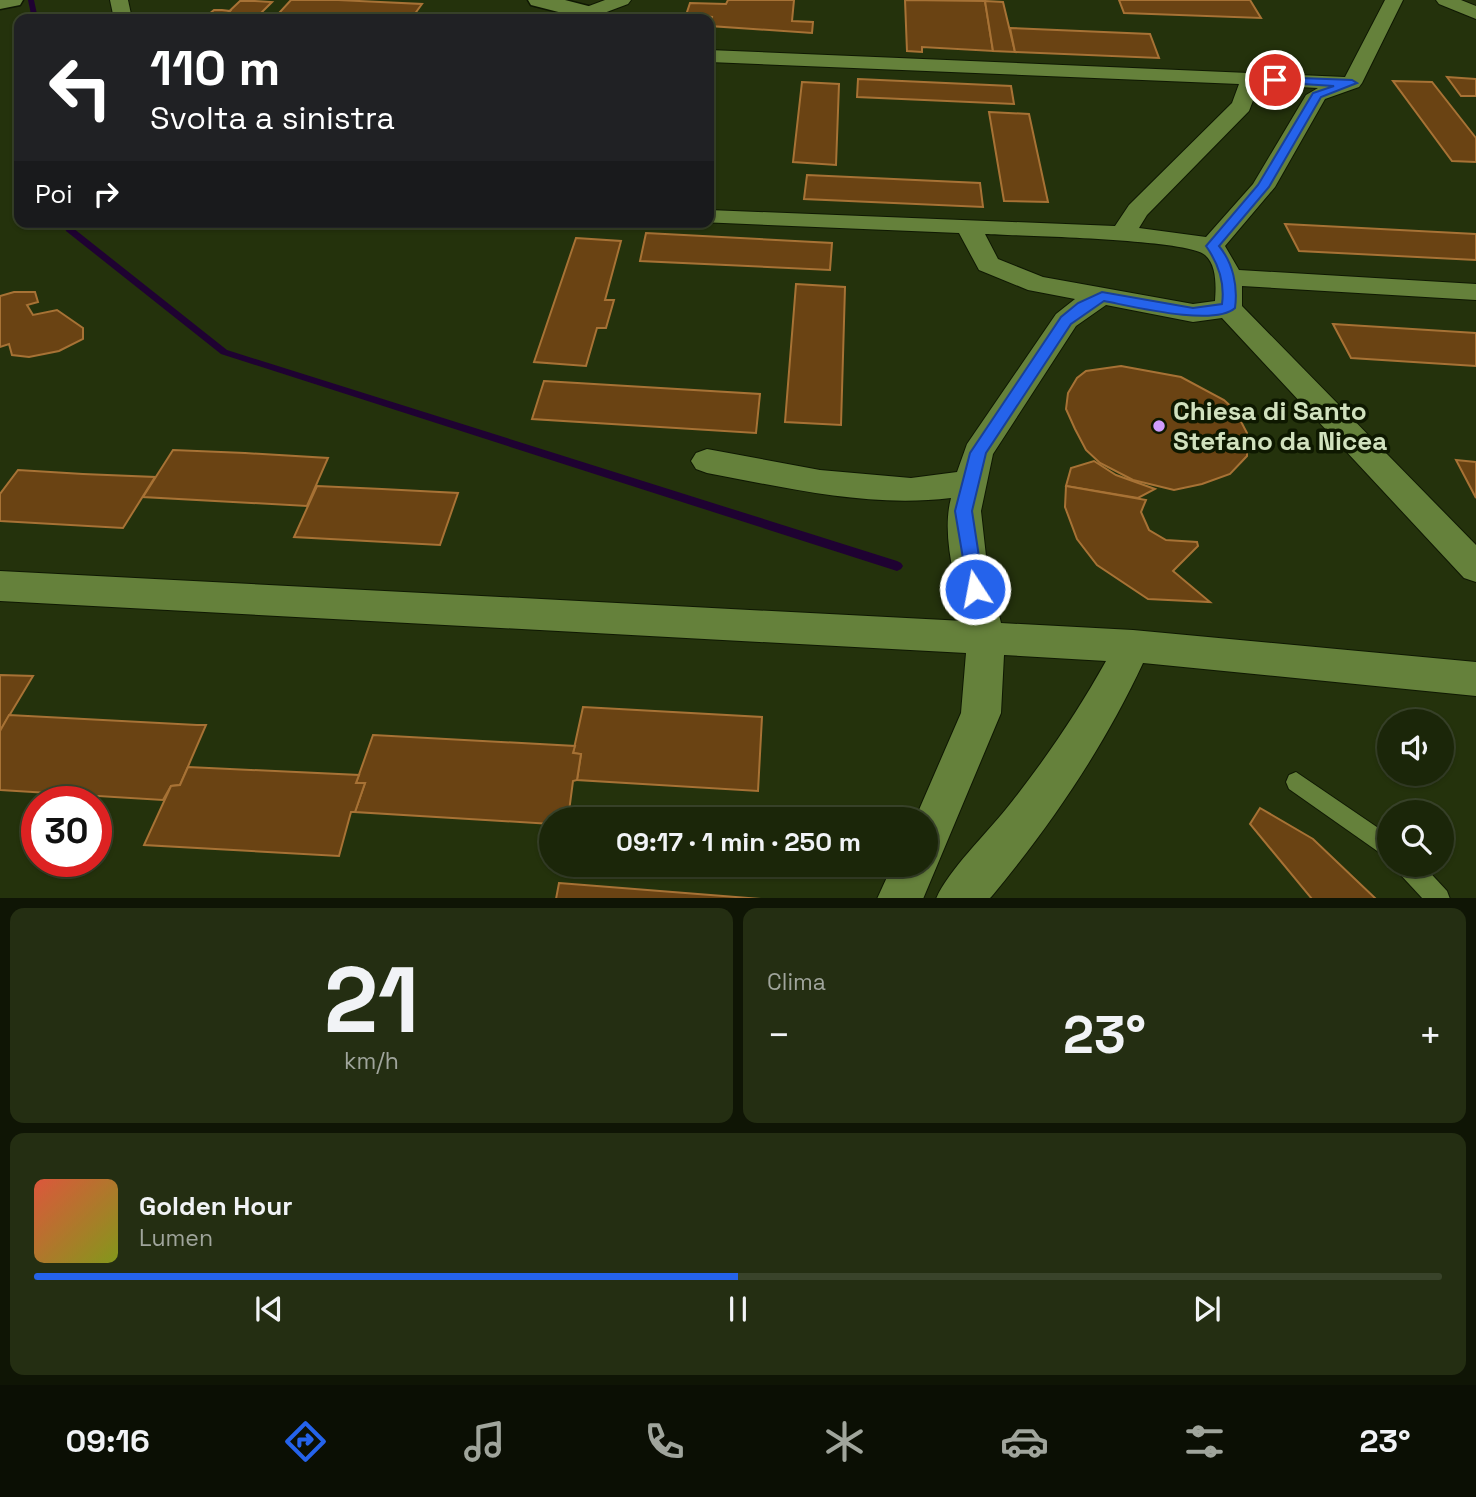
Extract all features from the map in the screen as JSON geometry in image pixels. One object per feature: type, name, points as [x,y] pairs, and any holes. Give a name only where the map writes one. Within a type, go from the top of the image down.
[{"type":"street","points":[[0,2],[11,0]]},
{"type":"street","points":[[539,0],[575,14]]},
{"type":"street","points":[[585,14],[622,0]]},
{"type":"street","points":[[1212,246],[1263,187],[1317,95],[1352,83],[1394,0]]},
{"type":"street","points":[[1445,0],[1476,13]]},
{"type":"street","points":[[714,56],[1352,83]]},
{"type":"street","points":[[1122,234],[1138,210],[1241,106],[1249,89],[1249,79]]},
{"type":"street","points":[[714,217],[968,226],[1122,234],[1191,241],[1212,246],[1221,257],[1230,296],[1228,308]]},
{"type":"street","points":[[968,226],[988,264],[1037,284],[1193,313],[1228,308]]},
{"type":"street","points":[[1227,277],[1476,292]]},
{"type":"street","points":[[1037,284],[1066,320]]},
{"type":"street","points":[[938,816],[981,713],[986,637],[970,565],[964,511],[978,453],[1066,320],[1083,306],[1102,296]]},
{"type":"street","points":[[1228,308],[1476,568]]},
{"type":"street","points":[[707,461],[820,482],[898,489],[970,483]]},
{"type":"street","points":[[0,586],[1133,646],[1476,678]]},
{"type":"street","points":[[958,898],[980,877],[1072,757],[1113,687],[1133,646]]},
{"type":"street","points":[[899,898],[910,877]]},
{"type":"lane","points":[[1296,782],[1377,840]]},
{"type":"lane","points":[[1419,877],[1439,898]]},
{"type":"building","points":[[291,0],[422,4],[415,14],[279,13]]},
{"type":"building","points":[[728,0],[794,0],[792,21],[813,22],[812,33],[714,26],[714,14],[686,14],[690,3],[726,4]]},
{"type":"building","points":[[905,0],[985,1],[993,51],[922,47],[922,52],[907,51]]},
{"type":"building","points":[[1119,0],[1250,0],[1261,18],[1124,13]]},
{"type":"building","points":[[240,1],[272,2],[260,14],[226,14]]},
{"type":"building","points":[[985,1],[1003,2],[1015,52],[993,51]]},
{"type":"building","points":[[214,10],[230,11],[227,14],[209,14]]},
{"type":"building","points":[[1010,28],[1150,34],[1159,58],[1015,52]]},
{"type":"building","points":[[1447,77],[1476,79],[1476,96],[1461,96]]},
{"type":"building","points":[[858,79],[1011,86],[1014,104],[857,97]]},
{"type":"building","points":[[1393,81],[1432,82],[1476,138],[1476,162],[1452,161]]},
{"type":"building","points":[[802,82],[839,84],[836,165],[793,162]]},
{"type":"building","points":[[989,112],[1029,114],[1048,202],[1004,201]]},
{"type":"building","points":[[807,175],[980,183],[983,207],[804,199]]},
{"type":"building","points":[[1285,224],[1476,234],[1476,260],[1299,251]]},
{"type":"building","points":[[646,233],[832,243],[830,270],[640,261]]},
{"type":"building","points":[[576,238],[621,241],[605,300],[614,300],[606,328],[597,328],[586,366],[534,362]]},
{"type":"building","points":[[796,284],[845,287],[841,425],[785,422]]},
{"type":"building","points":[[14,292],[35,292],[38,302],[27,305],[33,315],[57,310],[83,328],[83,339],[59,351],[29,357],[12,355],[9,344],[0,347],[0,296]]},
{"type":"building","points":[[1333,324],[1476,333],[1476,366],[1351,358]]},
{"type":"building","name":"Chiesa di Santo Stefano da Nicea","points":[[1121,366],[1181,377],[1224,400],[1235,410],[1247,433],[1247,456],[1230,474],[1174,490],[1133,480],[1100,463],[1086,450],[1075,429],[1066,409],[1068,393],[1077,378],[1086,371]]},
{"type":"building","points":[[544,381],[760,394],[756,433],[532,419]]},
{"type":"building","points":[[173,450],[328,458],[307,506],[143,497]]},
{"type":"building","points":[[1456,460],[1476,462],[1476,498]]},
{"type":"building","points":[[1094,461],[1116,475],[1155,489],[1138,498],[1066,486],[1071,468]]},
{"type":"building","points":[[18,470],[155,477],[123,528],[0,521],[0,494]]},
{"type":"building","points":[[317,486],[458,493],[440,545],[294,537]]},
{"type":"building","points":[[1066,486],[1146,500],[1141,512],[1149,530],[1166,540],[1197,542],[1198,546],[1173,571],[1210,602],[1148,599],[1097,565],[1077,539],[1065,507]]},
{"type":"building","points":[[0,675],[33,676],[0,731]]},
{"type":"building","points":[[583,707],[762,717],[758,791],[577,780],[581,754],[573,753]]},
{"type":"building","points":[[9,715],[206,725],[180,785],[171,786],[163,800],[112,797],[112,786],[21,786],[21,791],[0,790],[0,731]]},
{"type":"building","points":[[373,735],[575,746],[573,753],[581,754],[577,780],[573,781],[570,807],[539,807],[539,823],[355,812],[365,783],[356,783]]},
{"type":"building","points":[[188,767],[359,775],[356,783],[365,783],[355,812],[351,812],[339,856],[144,845],[171,786],[180,785]]},
{"type":"building","points":[[1260,808],[1313,839],[1375,898],[1311,898],[1250,824]]},
{"type":"building","points":[[559,883],[748,898],[556,898]]},
{"type":"waterway","points":[[31,0],[34,14]]},
{"type":"waterway","points":[[69,228],[224,352],[897,566]]},
{"type":"place","name":"Chiesa di Santo Stefano da Nicea","points":[[1159,426]]},
{"type":"route","points":[[975,589],[964,511],[978,453],[1066,320],[1083,306],[1102,296],[1193,313],[1228,308],[1230,296],[1227,277],[1221,257],[1212,246],[1263,187],[1317,95],[1352,83],[1275,80]]}]
